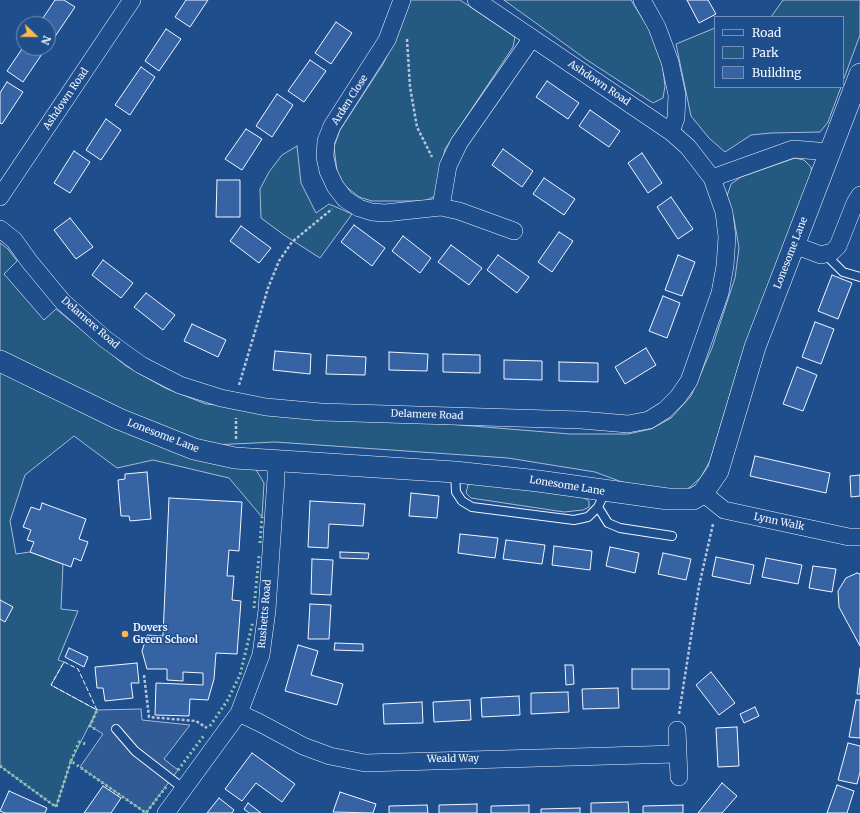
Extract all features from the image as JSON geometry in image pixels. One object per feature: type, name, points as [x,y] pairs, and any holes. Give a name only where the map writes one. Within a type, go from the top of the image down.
[{"type":"street","name":"Ashdown Road","points":[[0,198],[132,0]]},
{"type":"street","name":"Ashdown Road","points":[[476,0],[670,132],[688,147],[712,178]]},
{"type":"street","points":[[642,0],[657,27],[670,62],[677,95],[676,118],[670,132]]},
{"type":"street","name":"Arden Close","points":[[399,8],[387,40],[332,126],[326,141],[325,157],[328,171],[335,186],[345,199],[359,208],[372,212],[385,213],[440,207],[459,211],[514,231]]},
{"type":"street","points":[[440,207],[448,166],[459,143],[532,38]]},
{"type":"street","name":"Lonesome Lane","points":[[0,361],[119,419],[194,449],[235,458],[455,472],[538,481],[602,499],[693,499],[703,494],[718,471],[756,347],[860,74]]},
{"type":"street","points":[[712,178],[793,149],[830,152]]},
{"type":"street","name":"Delamere Road","points":[[0,229],[14,240],[29,261],[63,302],[105,340],[141,365],[180,385],[236,402],[266,407],[321,412],[581,420],[628,424],[649,420],[665,410],[678,397],[689,381],[720,294],[726,266],[727,237],[724,212],[712,178]]},
{"type":"street","points":[[794,244],[821,255],[826,255],[838,246],[855,203],[860,195]]},
{"type":"street","name":"Rushetts Road","points":[[166,813],[239,713],[261,655],[268,610],[276,460]]},
{"type":"street","name":"Lynn Walk","points":[[703,494],[724,510],[849,537],[860,537]]},
{"type":"street","name":"Weald Way","points":[[239,713],[260,722],[302,746],[330,756],[365,763],[677,754]]},
{"type":"street","points":[[677,730],[678,777]]},
{"type":"lane","points":[[826,255],[843,272],[860,278]]},
{"type":"lane","points":[[455,472],[456,492],[462,501],[472,507],[574,520],[588,517],[602,499]]},
{"type":"lane","points":[[602,499],[608,523],[620,528],[672,536]]},
{"type":"lane","points":[[116,729],[136,751],[184,789]]},
{"type":"path","points":[[399,8],[407,31],[410,87],[417,127],[432,157],[448,166]]},
{"type":"path","points":[[235,458],[236,402],[238,387],[268,288],[279,261],[292,242],[345,199]]},
{"type":"path","points":[[677,730],[683,681],[700,586],[714,522]]},
{"type":"path","points":[[144,675],[149,717],[196,721],[221,738]]},
{"type":"green space","points":[[410,0],[460,0],[515,37],[513,47],[445,149],[435,196],[425,201],[372,201],[359,197],[344,185],[337,171],[334,147],[340,130],[383,64],[398,34]]},
{"type":"green space","points":[[504,0],[631,0],[648,28],[661,55],[665,86],[663,98],[653,103],[587,60]]},
{"type":"green space","points":[[783,0],[860,0],[860,35],[844,78],[844,16],[772,16]]},
{"type":"green space","points":[[714,28],[714,88],[841,88],[828,122],[820,132],[751,135],[725,152],[709,138],[691,116],[676,44]]},
{"type":"green space","points":[[297,146],[301,183],[316,213],[329,204],[352,214],[320,258],[261,218],[260,189],[269,172],[282,155]]},
{"type":"green space","points":[[795,158],[804,160],[811,167],[812,176],[741,358],[710,461],[701,477],[689,488],[670,492],[622,482],[595,472],[508,458],[275,442],[212,445],[144,421],[0,352],[0,243],[8,249],[17,261],[4,274],[44,320],[56,309],[126,366],[165,388],[206,404],[570,434],[628,434],[651,429],[671,418],[691,396],[712,348],[735,278],[739,248],[734,219],[727,196],[731,184],[741,177]]},
{"type":"green space","points":[[0,371],[41,393],[116,425],[255,468],[264,483],[262,517],[229,478],[153,460],[117,468],[74,436],[25,475],[10,521],[16,554],[30,552],[63,564],[61,609],[78,611],[58,660],[64,662],[51,685],[97,710],[71,761],[56,807],[0,766]]},
{"type":"green space","points":[[475,482],[583,497],[589,501],[589,507],[583,510],[564,512],[471,498],[466,493],[468,485]]},
{"type":"shaded area","points":[[141,709],[142,720],[190,725],[164,759],[178,770],[146,813],[80,767],[103,734],[90,726],[97,710]]},
{"type":"building","points":[[55,0],[64,0],[75,7],[56,35],[56,16],[44,16]]},
{"type":"building","points":[[186,0],[208,0],[190,27],[175,17]]},
{"type":"building","points":[[687,0],[708,0],[716,14],[699,23]]},
{"type":"building","points":[[336,22],[352,33],[331,64],[315,53]]},
{"type":"building","points":[[166,29],[181,39],[159,71],[145,61]]},
{"type":"building","points":[[17,56],[41,56],[23,82],[7,71]]},
{"type":"building","points":[[310,60],[326,71],[304,102],[288,91]]},
{"type":"building","points":[[141,67],[155,77],[130,115],[115,105]]},
{"type":"building","points":[[547,81],[579,103],[568,119],[536,97]]},
{"type":"building","points":[[7,82],[23,92],[2,124],[0,123],[0,93]]},
{"type":"building","points":[[277,94],[293,105],[272,137],[256,126]]},
{"type":"building","points":[[590,110],[620,131],[609,147],[579,126]]},
{"type":"building","points":[[106,119],[121,130],[101,160],[86,150]]},
{"type":"building","points":[[246,129],[262,139],[242,170],[225,159]]},
{"type":"building","points":[[503,149],[533,171],[522,187],[492,165]]},
{"type":"building","points":[[74,151],[90,162],[70,193],[54,183]]},
{"type":"building","points":[[642,153],[662,183],[648,193],[628,163]]},
{"type":"building","points":[[544,178],[575,199],[564,215],[533,194]]},
{"type":"building","points":[[217,180],[240,180],[240,217],[216,217]]},
{"type":"building","points":[[671,197],[693,229],[678,239],[657,207]]},
{"type":"building","points":[[70,218],[93,247],[76,259],[54,230]]},
{"type":"building","points":[[354,225],[385,248],[372,266],[341,242]]},
{"type":"building","points":[[241,226],[271,248],[259,263],[230,241]]},
{"type":"building","points":[[559,232],[573,241],[552,272],[538,262]]},
{"type":"building","points":[[403,236],[431,258],[420,273],[392,251]]},
{"type":"building","points":[[451,245],[482,268],[469,285],[438,262]]},
{"type":"building","points":[[498,255],[529,277],[517,293],[487,270]]},
{"type":"building","points":[[678,255],[695,262],[682,296],[665,290]]},
{"type":"building","points":[[103,260],[133,283],[121,298],[92,275]]},
{"type":"building","points":[[832,275],[852,283],[838,319],[818,311]]},
{"type":"building","points":[[146,293],[175,315],[163,330],[134,307]]},
{"type":"building","points":[[663,296],[680,303],[667,338],[649,331]]},
{"type":"building","points":[[815,322],[834,329],[821,364],[802,357]]},
{"type":"building","points":[[192,324],[226,340],[218,357],[184,341]]},
{"type":"building","points":[[646,348],[656,365],[625,384],[615,367]]},
{"type":"building","points":[[275,351],[311,354],[310,374],[273,370]]},
{"type":"building","points":[[389,352],[428,354],[427,371],[389,370]]},
{"type":"building","points":[[443,354],[480,355],[480,373],[443,372]]},
{"type":"building","points":[[327,355],[366,357],[365,375],[326,374]]},
{"type":"building","points":[[504,360],[542,361],[542,380],[504,379]]},
{"type":"building","points":[[559,362],[598,363],[598,382],[559,381]]},
{"type":"building","points":[[797,367],[817,375],[803,411],[783,404]]},
{"type":"building","points":[[755,456],[830,473],[826,493],[750,476]]},
{"type":"building","points":[[147,472],[151,519],[130,521],[129,516],[121,516],[118,480],[125,479],[125,474]]},
{"type":"building","points":[[860,475],[860,496],[851,497],[850,476]]},
{"type":"building","points":[[411,493],[439,496],[437,518],[409,516]]},
{"type":"building","points":[[169,498],[242,502],[239,551],[229,550],[227,576],[234,576],[232,600],[241,601],[237,654],[216,653],[214,679],[208,700],[190,699],[189,716],[155,715],[156,683],[203,685],[203,673],[183,672],[183,681],[167,680],[167,669],[147,669],[142,651],[147,635],[163,636]]},
{"type":"building","points":[[310,501],[365,504],[363,526],[329,524],[328,548],[308,547]]},
{"type":"building","points":[[42,503],[86,519],[79,539],[88,542],[81,561],[74,558],[71,567],[30,552],[34,542],[27,540],[31,530],[23,527],[31,507],[40,510]]},
{"type":"building","points":[[460,534],[498,538],[495,558],[458,553]]},
{"type":"building","points":[[506,540],[545,545],[542,564],[503,559]]},
{"type":"building","points":[[554,546],[592,551],[590,570],[552,565]]},
{"type":"building","points":[[610,547],[639,553],[635,573],[606,566]]},
{"type":"building","points":[[340,552],[369,553],[368,559],[340,558]]},
{"type":"building","points":[[663,553],[691,559],[686,580],[658,574]]},
{"type":"building","points":[[716,557],[754,565],[750,584],[712,576]]},
{"type":"building","points":[[766,558],[802,565],[798,584],[762,577]]},
{"type":"building","points":[[312,559],[333,560],[331,595],[311,594]]},
{"type":"building","points":[[813,566],[836,569],[832,592],[809,588]]},
{"type":"building","points":[[857,573],[860,574],[860,646],[839,607],[838,591],[846,578]]},
{"type":"building","points":[[0,600],[13,607],[5,622],[0,619]]},
{"type":"building","points":[[310,604],[331,605],[329,639],[308,639]]},
{"type":"building","points":[[335,643],[363,644],[363,651],[334,650]]},
{"type":"building","points":[[298,645],[318,651],[311,675],[343,684],[337,705],[285,691]]},
{"type":"building","points":[[69,648],[88,657],[84,667],[65,657]]},
{"type":"building","points":[[137,663],[139,683],[131,683],[133,698],[105,701],[103,688],[97,688],[95,667]]},
{"type":"building","points":[[565,665],[573,665],[574,684],[566,685]]},
{"type":"building","points":[[860,668],[860,694],[857,694]]},
{"type":"building","points":[[632,669],[669,669],[669,689],[632,689]]},
{"type":"building","points":[[711,672],[735,703],[719,715],[696,685]]},
{"type":"building","points":[[618,688],[619,708],[583,709],[582,689]]},
{"type":"building","points":[[568,692],[569,712],[531,714],[531,693]]},
{"type":"building","points":[[519,696],[520,715],[482,717],[481,698]]},
{"type":"building","points":[[470,700],[471,720],[434,722],[433,702]]},
{"type":"building","points":[[856,700],[860,700],[860,738],[849,737]]},
{"type":"building","points":[[422,702],[423,723],[384,724],[383,704]]},
{"type":"building","points":[[755,707],[759,716],[744,723],[740,714]]},
{"type":"building","points":[[737,727],[739,766],[718,767],[716,728]]},
{"type":"building","points":[[848,743],[860,746],[860,772],[857,784],[838,780]]},
{"type":"building","points":[[252,753],[295,784],[282,802],[256,783],[242,801],[225,789]]},
{"type":"building","points":[[722,783],[737,796],[722,813],[698,813]]},
{"type":"building","points":[[837,785],[854,791],[847,813],[827,813]]},
{"type":"building","points":[[103,786],[121,798],[111,813],[84,813]]},
{"type":"building","points":[[9,791],[47,808],[45,813],[5,813],[0,811]]},
{"type":"building","points":[[340,792],[376,804],[373,813],[333,812]]},
{"type":"building","points":[[219,798],[234,810],[232,813],[207,813]]},
{"type":"building","points":[[628,802],[629,813],[591,813],[591,803]]},
{"type":"building","points":[[248,803],[261,813],[249,813],[244,809]]},
{"type":"building","points":[[477,804],[477,813],[439,813],[439,805]]},
{"type":"building","points":[[427,805],[428,813],[389,813],[389,806]]},
{"type":"building","points":[[529,805],[529,813],[491,813],[491,806]]},
{"type":"building","points":[[683,805],[683,813],[643,813],[643,806]]},
{"type":"building","points":[[580,808],[580,813],[541,813],[541,809]]},
{"type":"hedge","points":[[260,543],[262,517]]},
{"type":"hedge","points":[[254,608],[259,556]]},
{"type":"hedge","points":[[210,726],[227,701],[240,675],[253,621]]},
{"type":"hedge","points":[[95,729],[90,726],[97,710]]},
{"type":"hedge","points":[[178,770],[205,734]]},
{"type":"hedge","points":[[71,761],[79,742],[86,744]]},
{"type":"hedge","points":[[0,766],[56,807],[71,761],[146,813],[166,787]]},
{"type":"fence","points":[[64,662],[78,669],[97,710],[51,685],[64,662]]},
{"type":"place","name":"Dovers Green School","points":[[125,634]]}]
